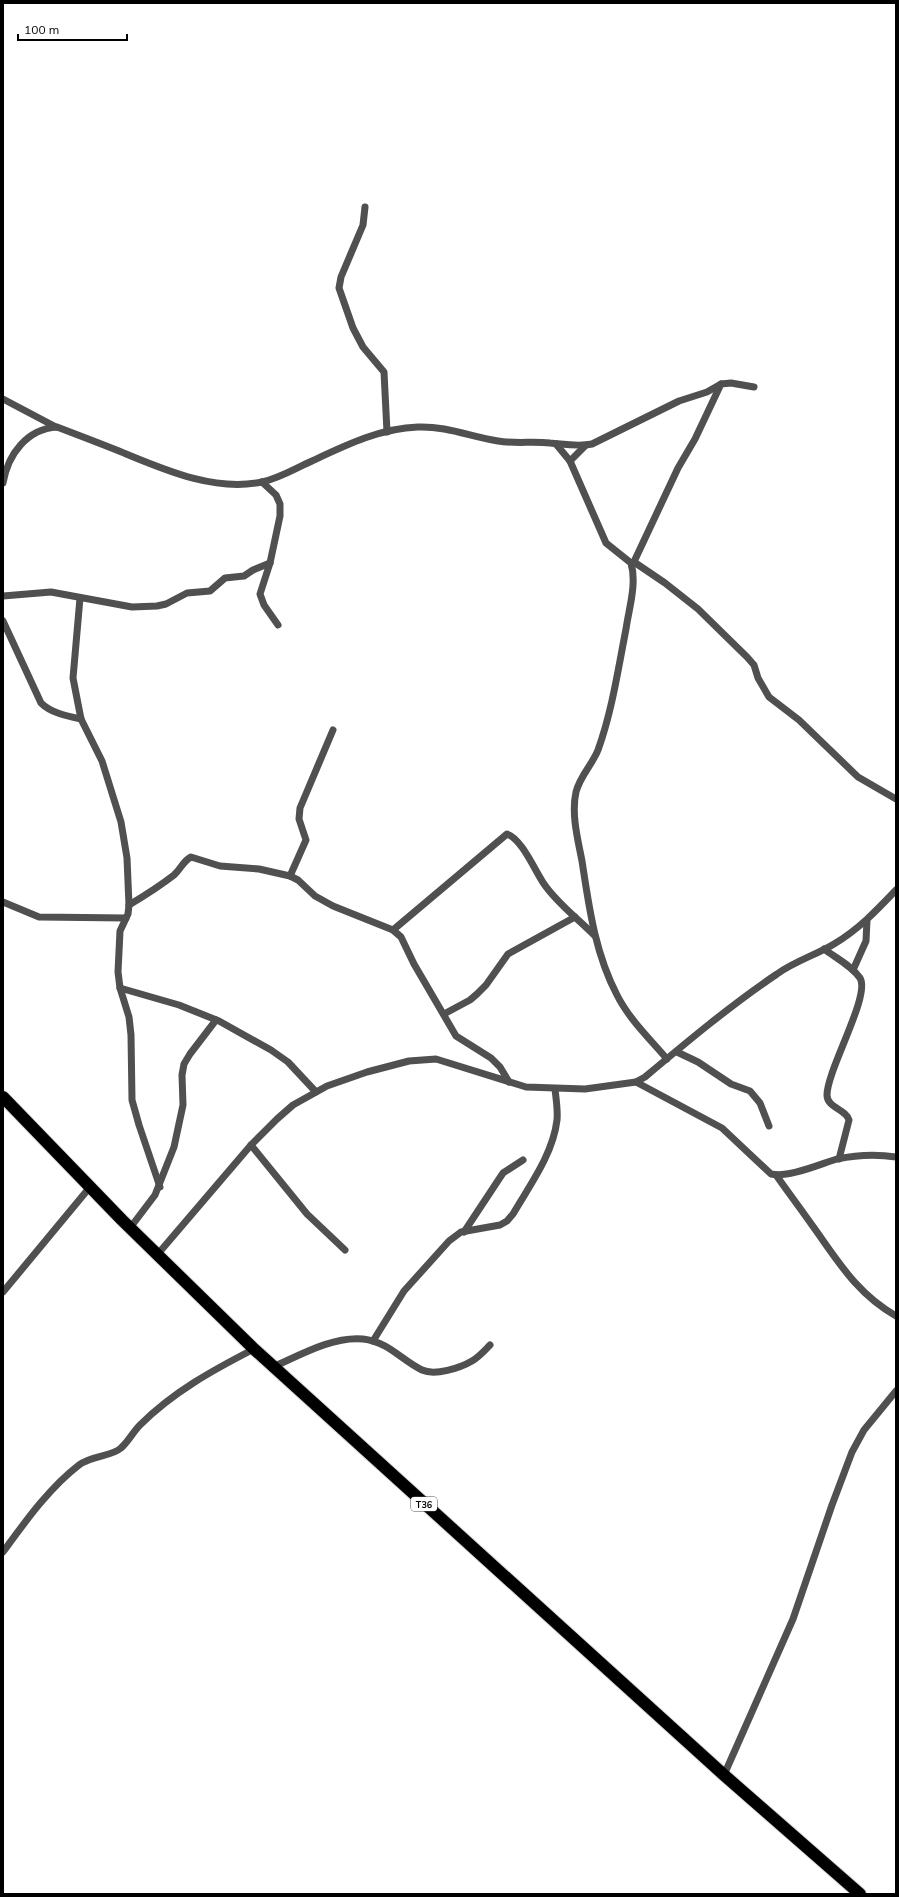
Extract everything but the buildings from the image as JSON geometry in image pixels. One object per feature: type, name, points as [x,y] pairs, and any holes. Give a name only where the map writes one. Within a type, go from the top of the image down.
[{"type":"highway","name":"T36","points":[[3,1097],[130,1228],[273,1367],[724,1775],[860,1894]]},
{"type":"street","points":[[365,207],[363,225],[341,277],[339,288],[353,328],[366,351],[384,372],[387,432]]},
{"type":"street","points":[[570,461],[585,446],[609,437],[679,401],[707,392],[721,384],[731,383],[754,387]]},
{"type":"street","points":[[667,1059],[644,1033],[617,995],[594,935],[576,826],[574,802],[579,782],[590,767],[598,749],[613,697],[632,592],[633,564],[678,468],[695,439],[721,384]]},
{"type":"street","points":[[3,399],[57,427],[168,470],[193,478],[226,483],[262,482],[288,473],[368,436],[418,427],[439,427],[496,441],[513,443],[585,446]]},
{"type":"street","points":[[3,483],[5,470],[26,438],[34,432],[45,428],[57,427]]},
{"type":"street","points":[[556,444],[570,461],[606,543],[611,549],[665,583],[698,608],[754,665],[769,697],[799,720],[858,777],[896,799]]},
{"type":"street","points":[[262,482],[276,496],[280,504],[280,516],[270,563],[260,594],[264,604],[278,625]]},
{"type":"street","points":[[3,596],[51,592],[132,607],[157,606],[166,604],[187,594],[210,591],[225,578],[244,576],[253,570],[270,563]]},
{"type":"street","points":[[80,598],[73,678],[81,719],[102,761],[121,822],[127,858],[129,905],[120,936],[118,972],[120,988],[129,1017],[132,1035],[132,1100],[160,1187]]},
{"type":"street","points":[[3,622],[45,708],[81,719]]},
{"type":"street","points":[[290,876],[306,840],[299,819],[303,796],[333,730]]},
{"type":"street","points":[[393,930],[508,834],[512,836],[520,846],[549,891],[594,935]]},
{"type":"street","points":[[129,905],[168,880],[178,872],[184,861],[191,857],[220,866],[265,870],[290,876],[298,880],[315,896],[393,930],[401,937],[414,964],[456,1036],[491,1058],[500,1067],[509,1082]]},
{"type":"street","points":[[157,1255],[251,1145],[293,1105],[316,1092],[367,1072],[409,1062],[436,1059],[526,1087],[585,1089],[636,1082],[645,1077],[677,1052],[700,1031],[785,968],[824,949],[855,930],[867,920],[896,890]]},
{"type":"street","points":[[3,902],[39,917],[126,918]]},
{"type":"street","points":[[444,1014],[470,1000],[477,994],[486,985],[508,954],[575,917]]},
{"type":"street","points":[[853,970],[866,941],[867,920]]},
{"type":"street","points":[[824,949],[853,970],[861,979],[863,987],[827,1094],[831,1104],[848,1116],[849,1120],[839,1159]]},
{"type":"street","points":[[120,988],[179,1005],[216,1020],[271,1050],[288,1062],[316,1092]]},
{"type":"street","points":[[130,1228],[155,1196],[160,1187],[174,1147],[182,1112],[184,1064],[216,1020]]},
{"type":"street","points":[[677,1052],[698,1062],[731,1084],[750,1091],[760,1103],[769,1126]]},
{"type":"street","points":[[636,1082],[722,1128],[768,1171],[776,1175],[839,1265],[863,1293],[896,1316]]},
{"type":"street","points":[[373,1341],[404,1291],[455,1235],[500,1225],[507,1221],[513,1214],[547,1154],[554,1134],[557,1118],[555,1089]]},
{"type":"street","points":[[251,1145],[307,1214],[345,1250]]},
{"type":"street","points":[[776,1175],[856,1156],[896,1157]]},
{"type":"street","points":[[464,1232],[503,1174],[523,1160]]},
{"type":"street","points":[[3,1292],[90,1187]]},
{"type":"street","points":[[273,1367],[309,1351],[342,1340],[362,1339],[373,1341],[394,1351],[421,1370],[435,1372],[464,1366],[474,1360],[490,1345]]},
{"type":"street","points":[[3,1552],[49,1494],[79,1465],[90,1458],[111,1453],[120,1449],[140,1425],[177,1394],[215,1369],[254,1349]]},
{"type":"street","points":[[724,1775],[793,1619],[832,1505],[852,1452],[864,1430],[896,1391]]}]
